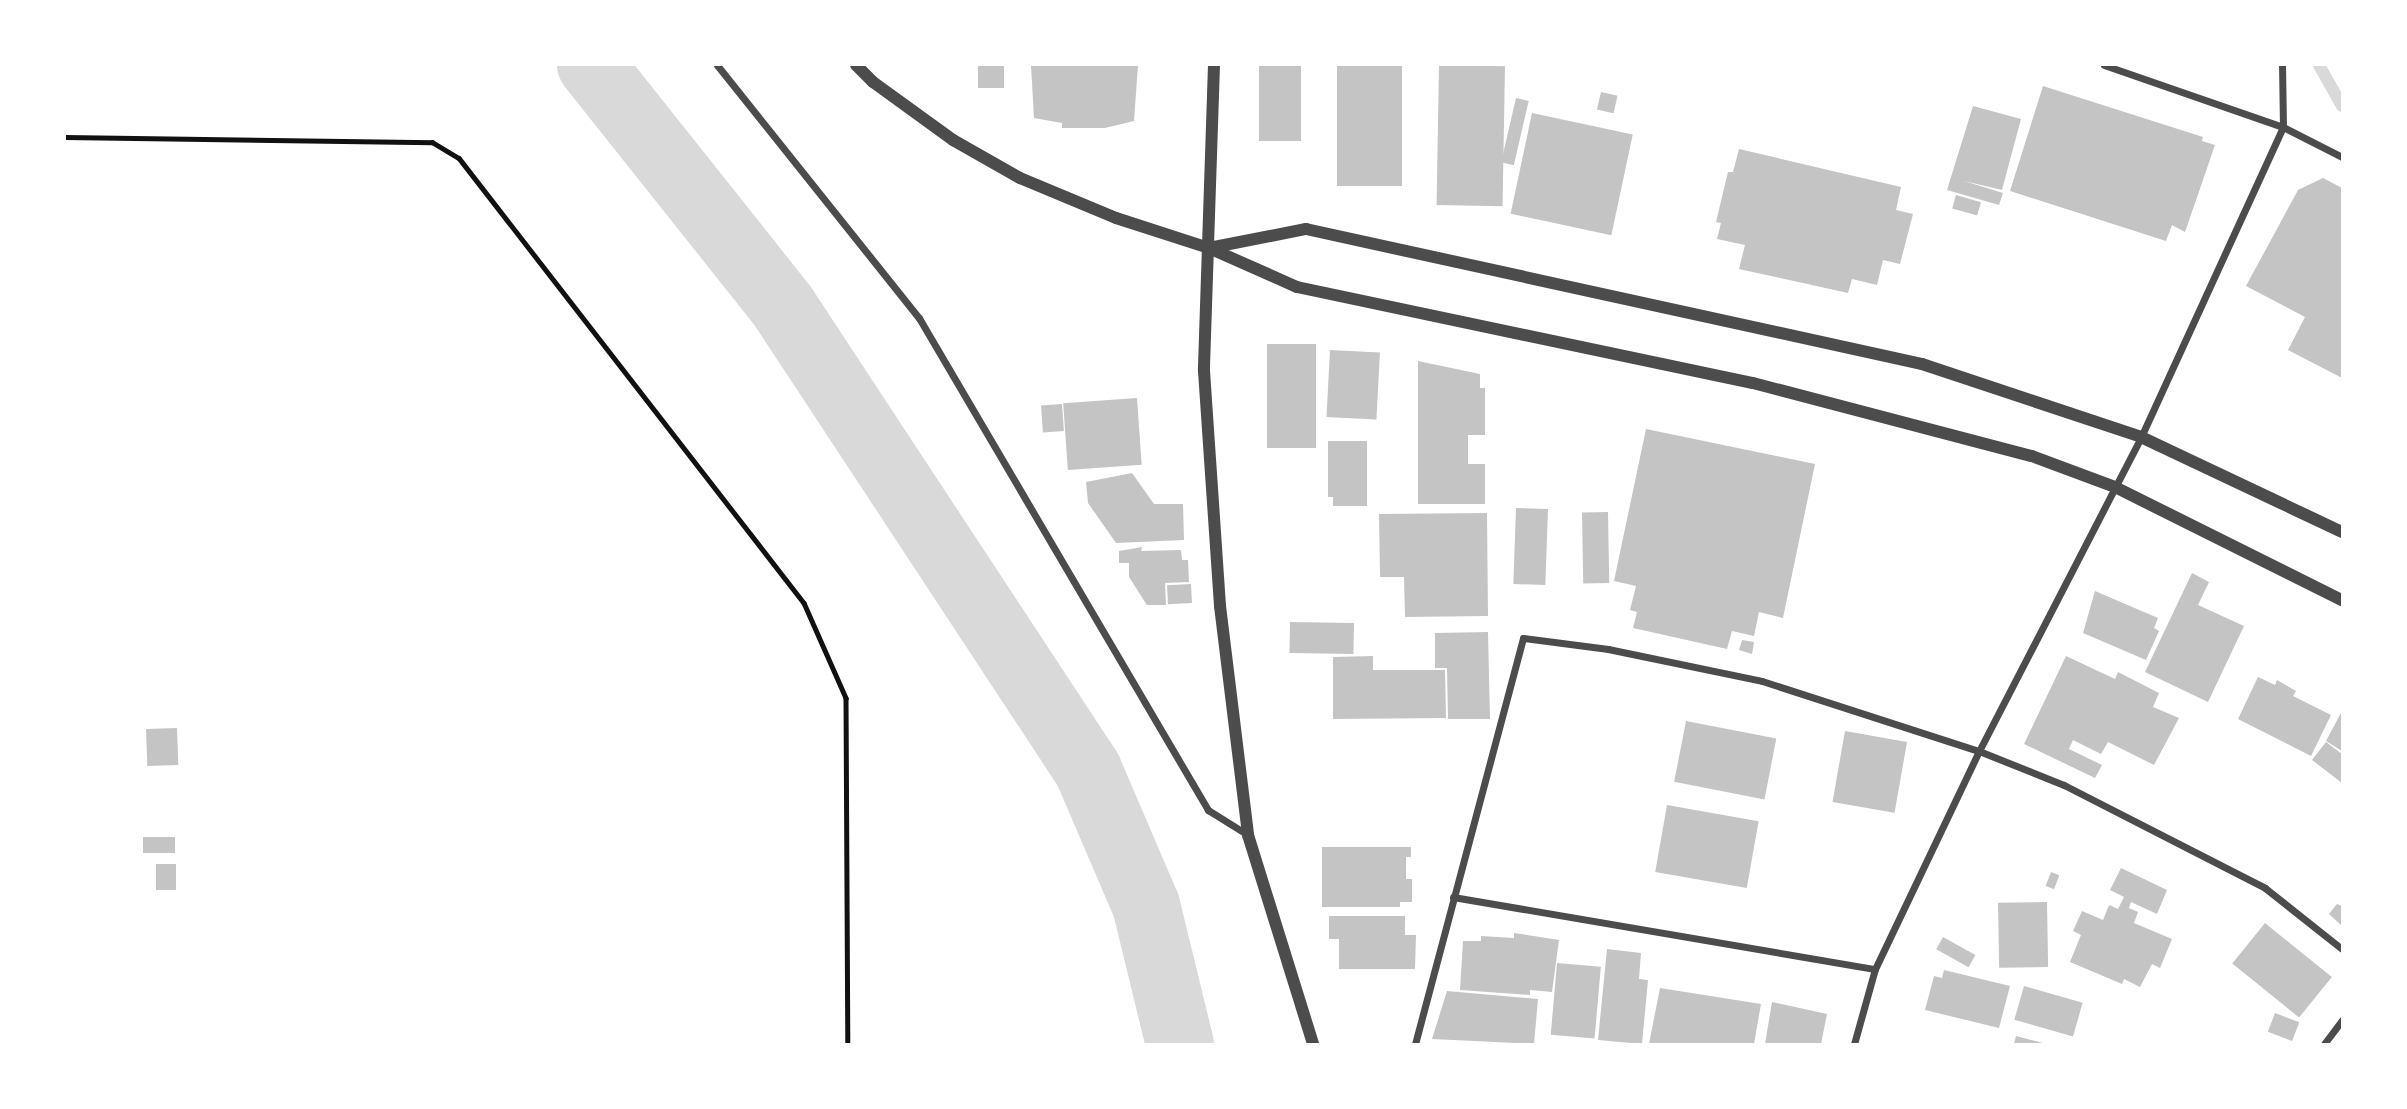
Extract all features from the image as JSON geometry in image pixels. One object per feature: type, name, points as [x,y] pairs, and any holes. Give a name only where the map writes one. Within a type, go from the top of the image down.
[{"type":"street","points":[[717,65],[919,318],[1208,810],[1248,835]]},
{"type":"street","points":[[856,65],[873,82],[953,140],[1020,178],[1116,218],[1209,248],[1297,287],[1899,418],[2032,456],[2115,487],[2342,600]]},
{"type":"street","points":[[1213,65],[1206,398],[1220,606],[1248,835],[1279,946],[1313,1044]]},
{"type":"street","points":[[2104,65],[2283,127],[2342,157]]},
{"type":"street","points":[[1854,1044],[1875,969],[1979,751],[2141,437],[2283,127],[2282,65]]},
{"type":"street","points":[[1209,248],[1306,229],[1922,364],[2141,437],[2342,532]]},
{"type":"street","points":[[1415,1044],[1523,638],[1608,649],[1762,681],[1979,751],[2064,785],[2264,888],[2342,949]]},
{"type":"street","points":[[1453,897],[1875,969]]},
{"type":"street","points":[[2324,1044],[2342,1020]]},
{"type":"path","points":[[65,137],[432,142],[458,158],[804,603],[846,698],[848,1044]]},
{"type":"building","points":[[978,65],[1004,65],[1004,88],[978,88]]},
{"type":"building","points":[[1031,65],[1138,65],[1134,121],[1105,128],[1062,128],[1062,123],[1034,118]]},
{"type":"building","points":[[1259,65],[1301,65],[1301,141],[1259,141]]},
{"type":"building","points":[[1337,65],[1402,65],[1402,186],[1337,186]]},
{"type":"building","points":[[1439,65],[1505,66],[1503,206],[1437,205]]},
{"type":"building","points":[[2043,86],[2203,137],[2202,141],[2215,145],[2185,232],[2172,225],[2166,241],[2010,191]]},
{"type":"building","points":[[1601,92],[1618,96],[1614,113],[1597,110]]},
{"type":"building","points":[[1516,98],[1529,101],[1514,165],[1501,162]]},
{"type":"building","points":[[1973,106],[2021,119],[2002,190],[1964,181],[2003,193],[1999,205],[1947,190]]},
{"type":"building","points":[[1532,113],[1633,134],[1611,235],[1511,214]]},
{"type":"building","points":[[1739,149],[1901,187],[1896,210],[1913,214],[1900,264],[1883,260],[1877,285],[1852,279],[1848,293],[1739,269],[1745,245],[1717,239],[1721,223],[1716,222],[1728,172],[1733,172]]},
{"type":"building","points":[[2323,178],[2342,188],[2342,378],[2288,350],[2305,317],[2246,286],[2298,190]]},
{"type":"building","points":[[1956,195],[1981,202],[1977,216],[1952,208]]},
{"type":"building","points":[[1267,344],[1316,344],[1316,448],[1267,448]]},
{"type":"building","points":[[1330,350],[1380,353],[1376,420],[1326,417]]},
{"type":"building","points":[[1418,361],[1480,374],[1480,388],[1485,388],[1485,435],[1468,435],[1468,464],[1485,464],[1485,504],[1418,504]]},
{"type":"building","points":[[1137,398],[1142,465],[1068,470],[1063,403]]},
{"type":"building","points":[[1062,404],[1064,431],[1043,432],[1041,405]]},
{"type":"building","points":[[1646,429],[1815,464],[1783,618],[1759,612],[1754,636],[1732,631],[1727,649],[1633,628],[1637,612],[1630,610],[1636,586],[1614,581]]},
{"type":"building","points":[[1328,441],[1367,441],[1367,506],[1333,506],[1333,497],[1328,497]]},
{"type":"building","points":[[1132,473],[1154,504],[1183,504],[1184,540],[1116,543],[1088,503],[1086,482]]},
{"type":"building","points":[[1516,508],[1548,509],[1545,585],[1513,584]]},
{"type":"building","points":[[1582,512],[1608,512],[1609,583],[1583,583]]},
{"type":"building","points":[[1487,513],[1488,616],[1405,617],[1404,577],[1380,577],[1379,514]]},
{"type":"building","points":[[1142,547],[1141,551],[1181,550],[1182,560],[1188,560],[1189,582],[1165,583],[1166,605],[1147,605],[1129,577],[1129,563],[1119,563],[1119,551]]},
{"type":"building","points":[[2192,573],[2209,582],[2198,605],[2244,626],[2208,702],[2145,672]]},
{"type":"building","points":[[1191,584],[1192,603],[1168,604],[1167,585]]},
{"type":"building","points":[[2095,591],[2158,618],[2154,628],[2159,631],[2146,660],[2083,633]]},
{"type":"building","points":[[1290,622],[1354,623],[1353,654],[1289,653]]},
{"type":"building","points":[[1488,632],[1490,719],[1448,719],[1447,668],[1435,668],[1435,633]]},
{"type":"building","points":[[1742,640],[1754,642],[1752,654],[1739,650]]},
{"type":"building","points":[[1373,656],[1373,670],[1445,670],[1446,718],[1333,719],[1333,657]]},
{"type":"building","points":[[2066,656],[2115,679],[2118,672],[2159,693],[2153,707],[2179,718],[2154,765],[2108,742],[2101,754],[2073,740],[2069,749],[2102,765],[2095,778],[2024,744]]},
{"type":"building","points":[[2258,677],[2275,685],[2277,680],[2296,691],[2293,696],[2331,715],[2311,756],[2238,719]]},
{"type":"building","points":[[2342,711],[2342,751],[2326,741]]},
{"type":"building","points":[[1686,721],[1776,739],[1764,799],[1674,782]]},
{"type":"building","points":[[177,728],[178,765],[147,766],[146,729]]},
{"type":"building","points":[[1845,731],[1907,742],[1895,813],[1832,802]]},
{"type":"building","points":[[2326,742],[2342,754],[2342,783],[2312,760]]},
{"type":"building","points":[[1667,805],[1759,821],[1747,888],[1655,872]]},
{"type":"building","points":[[143,837],[175,837],[175,853],[143,853]]},
{"type":"building","points":[[1322,847],[1411,847],[1411,857],[1406,857],[1406,879],[1412,879],[1412,902],[1400,902],[1400,907],[1322,907]]},
{"type":"building","points":[[156,864],[176,864],[176,890],[156,890]]},
{"type":"building","points":[[2121,868],[2167,890],[2157,914],[2131,902],[2129,908],[2138,912],[2134,923],[2172,939],[2160,968],[2152,964],[2140,987],[2124,979],[2122,984],[2070,962],[2081,935],[2073,931],[2082,911],[2103,920],[2109,905],[2118,909],[2124,897],[2110,890]]},
{"type":"building","points":[[2051,872],[2059,875],[2054,889],[2046,886]]},
{"type":"building","points":[[2047,902],[2048,967],[1999,968],[1998,903]]},
{"type":"building","points":[[2337,904],[2342,906],[2342,926],[2329,914]]},
{"type":"building","points":[[1329,916],[1405,916],[1405,935],[1416,935],[1415,969],[1339,969],[1339,939],[1329,939]]},
{"type":"building","points":[[2265,923],[2332,977],[2299,1018],[2232,963]]},
{"type":"building","points":[[1514,933],[1559,940],[1552,992],[1530,990],[1530,995],[1460,990],[1463,941],[1481,941],[1481,936],[1514,938]]},
{"type":"building","points":[[1943,937],[1975,955],[1969,967],[1936,949]]},
{"type":"building","points":[[1607,949],[1641,953],[1639,979],[1648,980],[1642,1044],[1598,1040]]},
{"type":"building","points":[[1557,963],[1601,967],[1595,1039],[1551,1035]]},
{"type":"building","points":[[1944,970],[2010,986],[1999,1028],[1925,1010],[1934,976],[1942,978]]},
{"type":"building","points":[[2024,986],[2083,1003],[2073,1036],[2014,1020]]},
{"type":"building","points":[[1660,988],[1761,1004],[1754,1044],[1649,1044]]},
{"type":"building","points":[[1447,991],[1538,999],[1534,1044],[1432,1039]]},
{"type":"building","points":[[1772,1002],[1827,1014],[1821,1044],[1765,1044]]},
{"type":"building","points":[[2275,1013],[2299,1022],[2292,1041],[2268,1032]]},
{"type":"building","points":[[2016,1036],[2043,1043],[2043,1044],[2014,1044]]},
{"type":"waterway","points":[[591,65],[784,308],[1088,770],[1146,905],[1180,1044]]},
{"type":"waterway","points":[[2319,65],[2342,106]]}]
